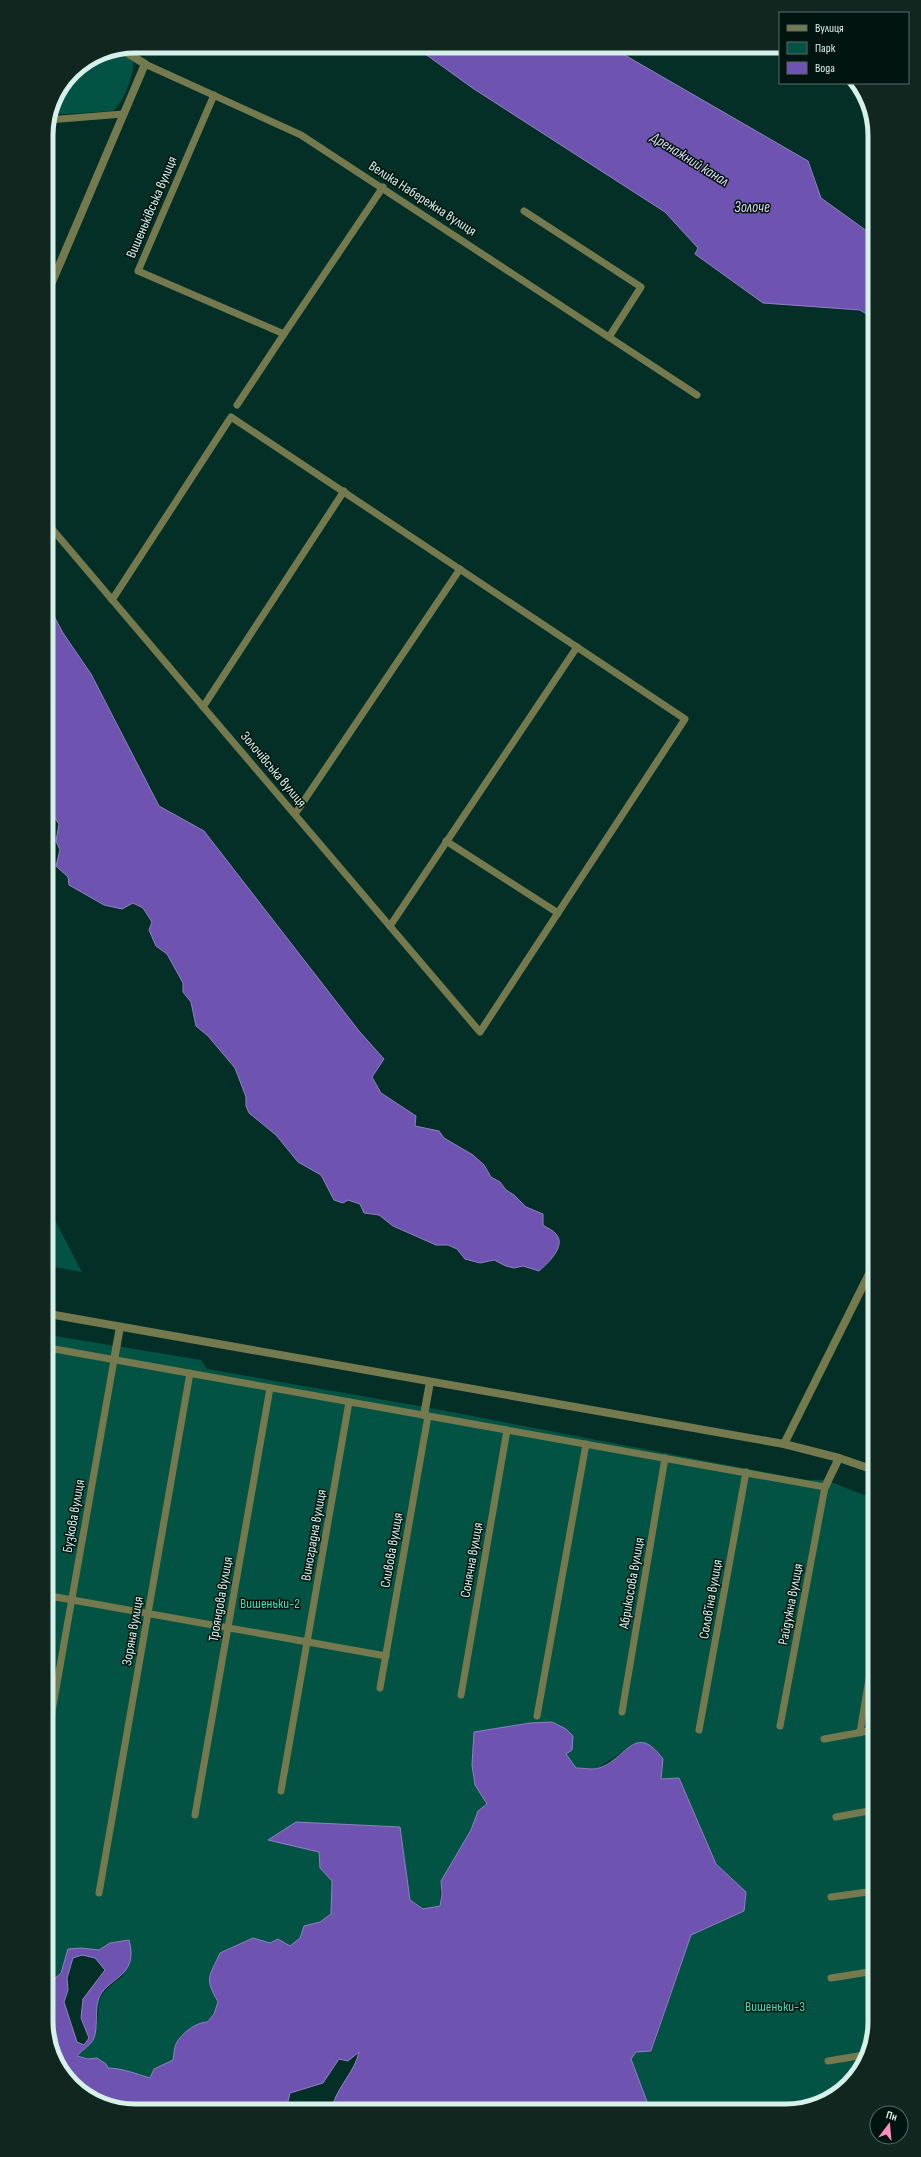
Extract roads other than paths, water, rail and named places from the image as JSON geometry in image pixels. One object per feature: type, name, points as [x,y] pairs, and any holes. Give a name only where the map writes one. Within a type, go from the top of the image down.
[{"type":"street","name":"Велика Набережна вулиця","points":[[128,54],[145,64],[301,134],[697,395]]},
{"type":"street","points":[[53,280],[145,64]]},
{"type":"street","name":"Вишеньківська вулиця","points":[[214,95],[138,271],[284,334]]},
{"type":"street","points":[[55,119],[123,114]]},
{"type":"street","points":[[237,405],[383,187]]},
{"type":"street","points":[[524,211],[641,287],[609,336]]},
{"type":"street","points":[[112,600],[231,417],[685,719],[558,913],[446,841]]},
{"type":"street","points":[[203,707],[344,491]]},
{"type":"street","name":"Золочівська вулиця","points":[[53,530],[480,1032],[558,913]]},
{"type":"street","points":[[295,814],[460,569]]},
{"type":"street","points":[[390,926],[576,647]]},
{"type":"street","points":[[784,1444],[868,1276]]},
{"type":"street","points":[[53,1315],[784,1444],[840,1458],[868,1468]]},
{"type":"street","points":[[114,1360],[120,1327]]},
{"type":"street","points":[[53,1349],[825,1486],[840,1458]]},
{"type":"street","name":"Бузкова вулиця","points":[[53,1707],[114,1360]]},
{"type":"street","name":"Зоряна вулиця","points":[[99,1893],[190,1373]]},
{"type":"street","points":[[426,1415],[430,1382]]},
{"type":"street","name":"Трояндова вулиця","points":[[195,1815],[270,1388]]},
{"type":"street","name":"Виноградна вулиця","points":[[281,1791],[349,1402]]},
{"type":"street","name":"Сливова вулиця","points":[[380,1688],[426,1415]]},
{"type":"street","name":"Сонячна вулиця","points":[[460,1695],[507,1430]]},
{"type":"street","points":[[537,1716],[586,1444]]},
{"type":"street","name":"Абрикосова вулиця","points":[[622,1712],[665,1458]]},
{"type":"street","name":"Соловʼїна вулиця","points":[[699,1730],[746,1472]]},
{"type":"street","name":"Райдужна вулиця","points":[[780,1726],[825,1486]]},
{"type":"street","points":[[53,1597],[386,1656]]},
{"type":"street","points":[[860,1732],[868,1685]]},
{"type":"street","points":[[824,1739],[868,1731]]},
{"type":"street","points":[[836,1816],[868,1811]]},
{"type":"street","points":[[831,1898],[868,1892]]},
{"type":"street","points":[[831,1978],[868,1972]]},
{"type":"street","points":[[828,2060],[861,2055]]},
{"type":"water","name":"Золоче","points":[[424,53],[621,53],[808,161],[821,198],[868,232],[868,315],[860,310],[763,303],[695,254],[698,248],[665,212],[474,89]]},
{"type":"water","points":[[53,614],[63,633],[91,674],[159,806],[204,831],[359,1031],[384,1059],[372,1077],[381,1093],[416,1116],[415,1126],[439,1131],[444,1138],[473,1155],[484,1165],[491,1177],[500,1182],[506,1190],[514,1195],[526,1207],[543,1214],[543,1225],[552,1230],[559,1239],[558,1249],[547,1264],[539,1271],[523,1266],[514,1268],[494,1260],[480,1263],[465,1259],[457,1249],[448,1245],[436,1245],[393,1226],[379,1215],[364,1213],[360,1204],[348,1200],[343,1203],[334,1200],[321,1175],[298,1162],[276,1135],[249,1113],[246,1106],[246,1097],[235,1068],[208,1036],[196,1026],[191,1002],[183,992],[183,983],[167,954],[156,946],[149,930],[152,922],[143,908],[133,903],[122,909],[104,905],[69,885],[68,877],[56,866],[60,850],[56,841],[59,824],[53,815]]},
{"type":"water","points":[[552,1722],[566,1729],[573,1736],[572,1750],[566,1754],[576,1768],[591,1769],[597,1769],[609,1763],[631,1746],[638,1743],[645,1743],[653,1748],[663,1759],[661,1779],[679,1778],[716,1864],[746,1892],[744,1911],[691,1935],[651,2051],[636,2052],[631,2059],[648,2104],[333,2104],[357,2059],[359,2052],[348,2061],[339,2059],[323,2083],[290,2093],[287,2104],[129,2104],[103,2098],[85,2087],[73,2076],[61,2059],[58,2052],[58,2041],[53,2017],[53,2005],[55,2004],[53,1999],[53,1978],[54,1979],[61,1973],[68,1949],[81,1948],[99,1950],[110,1943],[129,1940],[131,1953],[130,1963],[126,1970],[102,1993],[97,2006],[94,2038],[77,2056],[88,2059],[97,2058],[106,2064],[108,2068],[124,2070],[150,2078],[154,2069],[173,2060],[175,2046],[185,2032],[194,2026],[207,2022],[214,2014],[218,2002],[211,1987],[210,1978],[220,1953],[253,1938],[270,1943],[278,1939],[290,1946],[300,1938],[304,1926],[320,1922],[331,1914],[332,1881],[320,1868],[319,1852],[268,1840],[296,1822],[400,1827],[410,1900],[423,1909],[440,1906],[442,1894],[441,1881],[471,1830],[478,1811],[487,1804],[475,1785],[472,1765],[474,1732],[530,1723]],"holes":[[[82,1955],[95,1958],[105,1970],[83,1999],[81,2018],[89,2038],[84,2045],[77,2042],[64,2002],[68,1990],[67,1978],[73,1958]]]},
{"type":"water label","name":"Дренажний канал","points":[[690,159]]},
{"type":"park label","name":"Вишеньки-2","points":[[270,1603]]},
{"type":"park label","name":"Вишеньки-3","points":[[775,2006]]}]
